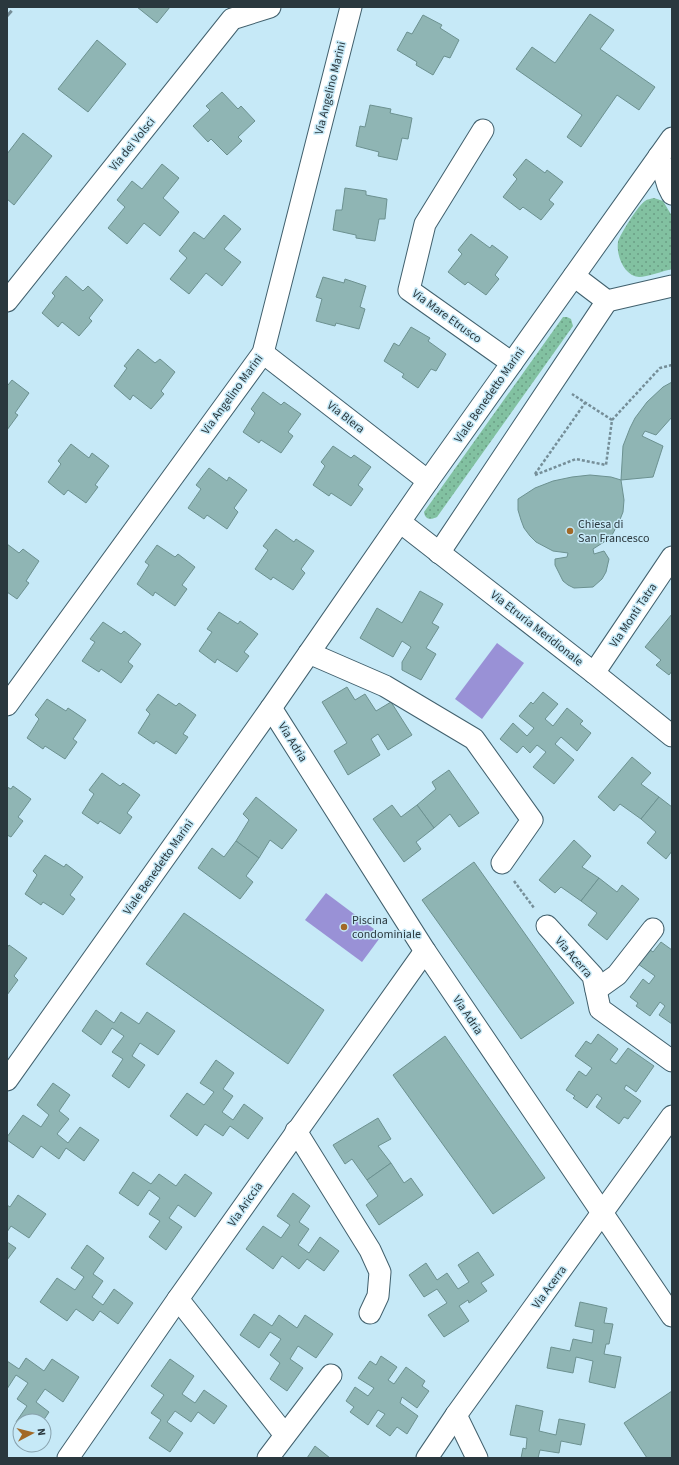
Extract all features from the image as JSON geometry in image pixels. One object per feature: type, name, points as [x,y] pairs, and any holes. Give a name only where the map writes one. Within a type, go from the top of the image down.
[{"type":"street","name":"Via dei Volsci","points":[[7,301],[232,19],[270,7]]},
{"type":"street","name":"Via Angelino Marini","points":[[7,705],[263,353],[351,7]]},
{"type":"street","name":"Via Mare Etrusco","points":[[483,130],[425,224],[409,290],[512,363]]},
{"type":"street","name":"Viale Benedetto Marini","points":[[7,1080],[309,654],[428,481],[672,138]]},
{"type":"street","points":[[659,156],[672,194]]},
{"type":"street","points":[[574,276],[607,300]]},
{"type":"street","points":[[439,552],[607,300],[672,286]]},
{"type":"street","name":"Via Blera","points":[[263,353],[428,481]]},
{"type":"street","name":"Via Etruria Meridionale","points":[[400,522],[594,673],[672,736]]},
{"type":"street","name":"Via Monti Tatra","points":[[594,673],[672,556]]},
{"type":"street","points":[[309,654],[385,686],[474,739],[532,820],[502,863]]},
{"type":"street","name":"Via Adria","points":[[271,708],[425,951],[672,1316]]},
{"type":"street","name":"Via Acerra","points":[[547,926],[593,976],[600,1009],[672,1061]]},
{"type":"street","name":"Via Acerra","points":[[596,990],[617,975],[653,929]]},
{"type":"street","name":"Via Ariccia","points":[[68,1458],[296,1131],[425,951]]},
{"type":"street","name":"Via Acerra","points":[[427,1458],[456,1415],[672,1116]]},
{"type":"street","points":[[296,1131],[370,1250],[380,1272],[378,1296],[370,1313]]},
{"type":"street","points":[[178,1299],[285,1435]]},
{"type":"street","points":[[268,1458],[331,1375]]},
{"type":"street","points":[[456,1415],[477,1458]]},
{"type":"path","points":[[585,403],[535,475],[576,459],[606,465],[612,420],[660,368],[672,365]]},
{"type":"path","points":[[553,382],[612,420]]},
{"type":"path","points":[[502,863],[547,926]]},
{"type":"green space","points":[[654,198],[663,201],[672,216],[672,269],[642,277],[634,276],[625,269],[622,264],[618,253],[618,242],[625,227],[642,203],[646,200]]},
{"type":"green space","points":[[563,317],[571,319],[573,326],[437,517],[433,519],[427,518],[424,512]]},
{"type":"shaded area","points":[[497,643],[524,663],[482,719],[455,699]]},
{"type":"shaded area","name":"Piscina condominiale","points":[[326,893],[382,935],[362,962],[305,920]]},
{"type":"building","points":[[137,7],[170,7],[157,23]]},
{"type":"building","points":[[590,14],[614,30],[600,49],[655,87],[639,110],[617,95],[581,147],[567,137],[582,115],[516,69],[532,47],[555,63]]},
{"type":"building","points":[[423,15],[442,25],[440,28],[459,40],[450,58],[444,56],[433,75],[416,65],[417,62],[397,50],[407,32],[412,34]]},
{"type":"building","points":[[97,40],[126,64],[88,112],[58,89]]},
{"type":"building","points":[[222,92],[238,109],[241,106],[255,121],[238,137],[242,141],[227,155],[211,139],[208,142],[193,126],[210,110],[206,106]]},
{"type":"building","points":[[370,105],[391,109],[390,113],[412,118],[408,139],[402,138],[397,160],[378,156],[379,152],[356,146],[360,126],[365,127]]},
{"type":"building","points":[[23,133],[52,156],[14,205],[7,199],[7,154]]},
{"type":"building","points":[[526,159],[545,173],[547,170],[563,182],[549,200],[554,204],[541,220],[523,207],[520,210],[503,197],[517,179],[513,175]]},
{"type":"building","points":[[162,164],[179,178],[163,198],[179,212],[160,236],[144,223],[127,244],[108,228],[125,207],[117,200],[132,181],[142,189]]},
{"type":"building","points":[[345,188],[366,191],[366,195],[387,199],[385,219],[379,219],[375,241],[356,238],[356,235],[333,230],[336,210],[342,210]]},
{"type":"building","points":[[224,215],[241,229],[224,249],[241,262],[222,286],[206,273],[189,294],[170,279],[187,258],[179,251],[194,232],[204,239]]},
{"type":"building","points":[[471,234],[490,248],[492,245],[508,257],[495,275],[499,279],[486,295],[468,282],[465,285],[448,272],[462,254],[458,250]]},
{"type":"building","points":[[66,276],[83,291],[88,286],[103,300],[89,318],[92,321],[79,336],[62,322],[58,327],[42,313],[55,296],[52,293]]},
{"type":"building","points":[[323,277],[344,283],[345,279],[366,286],[360,307],[365,309],[359,329],[336,323],[335,326],[316,321],[322,299],[316,297]]},
{"type":"building","points":[[411,327],[430,338],[428,341],[446,354],[436,371],[431,369],[418,388],[402,377],[404,374],[384,361],[394,343],[399,346]]},
{"type":"building","points":[[138,349],[155,363],[160,359],[175,372],[161,391],[164,394],[151,409],[133,395],[130,400],[114,386],[127,368],[124,366]]},
{"type":"building","points":[[12,380],[29,393],[15,413],[18,415],[7,430],[7,384],[8,385]]},
{"type":"building","points":[[672,382],[672,417],[656,435],[645,431],[642,436],[663,446],[653,477],[621,480],[623,446],[635,418],[647,402],[663,387]]},
{"type":"building","points":[[263,392],[281,405],[284,402],[301,414],[288,432],[293,436],[281,453],[261,440],[259,443],[243,432],[255,413],[251,409]]},
{"type":"building","points":[[71,444],[89,458],[92,453],[109,466],[95,485],[98,487],[86,503],[68,490],[64,495],[48,482],[61,464],[58,461]]},
{"type":"building","points":[[333,446],[351,458],[354,455],[371,467],[358,485],[363,489],[351,506],[331,493],[329,496],[313,485],[325,466],[321,462]]},
{"type":"building","points":[[209,468],[227,481],[229,477],[247,490],[234,508],[238,512],[227,529],[207,515],[204,519],[188,508],[201,489],[196,485]]},
{"type":"building","name":"Chiesa di San Francesco","points":[[590,475],[611,477],[621,480],[624,500],[623,512],[612,535],[593,549],[594,554],[604,551],[609,559],[606,572],[602,579],[593,587],[574,588],[563,581],[555,565],[555,559],[567,557],[568,553],[553,551],[536,542],[530,536],[524,528],[521,520],[518,510],[518,499],[535,488],[553,481]]},
{"type":"building","points":[[276,529],[294,542],[296,539],[314,551],[301,569],[305,573],[293,590],[273,577],[271,580],[255,569],[268,550],[263,546]]},
{"type":"building","points":[[7,544],[19,553],[23,549],[39,561],[26,581],[29,583],[17,599],[7,592]]},
{"type":"building","points":[[157,545],[175,557],[178,554],[195,567],[182,585],[187,589],[175,606],[155,592],[153,596],[137,584],[149,565],[145,562]]},
{"type":"building","points":[[420,591],[443,604],[432,623],[439,627],[426,648],[436,654],[421,680],[402,670],[402,662],[411,647],[402,641],[393,657],[360,638],[377,608],[402,623]]},
{"type":"building","points":[[219,612],[238,624],[240,621],[258,634],[244,652],[249,656],[237,672],[217,659],[215,663],[199,651],[212,632],[207,629]]},
{"type":"building","points":[[672,614],[672,671],[669,675],[656,665],[661,660],[645,647]]},
{"type":"building","points":[[103,622],[121,634],[124,631],[141,644],[128,662],[133,666],[121,683],[101,669],[99,672],[82,661],[95,642],[90,639]]},
{"type":"building","points":[[347,687],[355,700],[365,694],[376,711],[391,702],[412,735],[388,750],[378,734],[371,739],[380,755],[348,775],[334,751],[347,743],[322,702]]},
{"type":"building","points":[[543,692],[558,704],[545,719],[553,726],[567,708],[583,721],[580,724],[591,733],[577,751],[561,737],[555,744],[574,760],[554,784],[533,767],[546,752],[537,745],[530,753],[523,746],[517,753],[500,739],[513,723],[527,736],[534,728],[519,716],[531,702],[533,704]]},
{"type":"building","points":[[158,694],[176,706],[179,703],[196,715],[183,734],[188,737],[176,754],[156,741],[154,744],[138,733],[150,714],[146,710]]},
{"type":"building","points":[[47,699],[66,711],[68,708],[86,720],[73,739],[77,742],[65,759],[45,746],[43,749],[27,738],[39,719],[35,715]]},
{"type":"building","points":[[632,757],[651,773],[641,784],[659,797],[641,819],[620,804],[614,811],[598,797]]},
{"type":"building","points":[[449,770],[479,813],[459,827],[450,814],[434,828],[417,805],[436,789],[432,782]]},
{"type":"building","points":[[102,773],[120,786],[123,783],[140,795],[127,813],[132,817],[120,834],[100,821],[98,824],[82,813],[94,794],[89,790]]},
{"type":"building","points":[[13,786],[31,799],[18,817],[23,821],[11,837],[7,835],[7,787],[11,789]]},
{"type":"building","points":[[256,797],[297,830],[282,849],[270,840],[259,858],[236,841],[249,820],[243,814]]},
{"type":"building","points":[[659,797],[672,807],[672,851],[666,859],[647,843],[656,832],[641,819]]},
{"type":"building","points":[[392,805],[401,817],[417,805],[434,828],[416,842],[421,849],[404,862],[373,819]]},
{"type":"building","points":[[574,840],[591,856],[582,867],[599,878],[581,901],[561,887],[555,893],[539,880]]},
{"type":"building","points":[[236,841],[259,858],[246,876],[253,882],[240,899],[198,868],[212,848],[224,857]]},
{"type":"building","points":[[45,855],[64,867],[66,864],[83,877],[70,895],[75,899],[63,915],[43,902],[41,905],[25,894],[37,875],[33,871]]},
{"type":"building","points":[[474,862],[574,1003],[521,1039],[422,900]]},
{"type":"building","points":[[599,878],[617,892],[622,885],[639,899],[607,940],[588,925],[597,913],[581,901]]},
{"type":"building","points":[[184,913],[324,1010],[288,1064],[146,964]]},
{"type":"building","points":[[661,942],[672,950],[672,1024],[659,1015],[665,1006],[660,1002],[650,1016],[636,1006],[638,1003],[630,997],[643,979],[649,984],[655,976],[638,964],[649,949],[653,952]]},
{"type":"building","points":[[9,945],[27,958],[14,976],[18,980],[7,995],[7,948]]},
{"type":"building","points":[[96,1010],[114,1023],[121,1012],[139,1024],[147,1012],[175,1031],[158,1055],[140,1043],[132,1056],[145,1065],[129,1088],[112,1076],[123,1059],[112,1052],[124,1036],[112,1028],[101,1045],[82,1031]]},
{"type":"building","points":[[598,1034],[618,1049],[610,1060],[616,1064],[628,1048],[654,1066],[636,1092],[626,1085],[624,1089],[641,1101],[628,1119],[624,1117],[619,1124],[596,1107],[602,1098],[597,1094],[587,1108],[573,1098],[575,1096],[566,1090],[579,1071],[586,1076],[592,1068],[575,1056],[586,1041],[591,1044]]},
{"type":"building","points":[[445,1036],[545,1178],[493,1214],[393,1075]]},
{"type":"building","points":[[216,1060],[234,1073],[223,1089],[233,1096],[222,1112],[233,1120],[244,1104],[263,1118],[248,1139],[230,1126],[223,1136],[205,1124],[197,1136],[170,1116],[187,1093],[204,1105],[214,1092],[200,1083]]},
{"type":"building","points":[[53,1083],[70,1095],[59,1111],[69,1119],[57,1134],[68,1143],[80,1127],[99,1140],[84,1161],[66,1148],[59,1159],[41,1146],[33,1158],[7,1140],[7,1137],[23,1115],[41,1127],[49,1115],[37,1105]]},
{"type":"building","points":[[378,1118],[391,1139],[378,1146],[391,1163],[367,1180],[352,1159],[345,1164],[333,1145]]},
{"type":"building","points":[[391,1163],[404,1183],[411,1178],[423,1195],[379,1225],[366,1205],[378,1196],[367,1180]]},
{"type":"building","points":[[133,1172],[151,1184],[159,1174],[176,1186],[185,1174],[212,1193],[195,1217],[178,1205],[169,1218],[182,1227],[166,1250],[149,1237],[160,1221],[149,1214],[160,1198],[149,1190],[138,1206],[119,1193]]},
{"type":"building","points":[[293,1193],[310,1206],[299,1222],[309,1229],[298,1245],[309,1253],[320,1237],[339,1251],[324,1271],[307,1259],[299,1269],[282,1256],[273,1269],[246,1249],[263,1226],[281,1238],[290,1225],[277,1216]]},
{"type":"building","points":[[18,1195],[46,1214],[29,1238],[11,1226],[7,1232],[7,1205],[10,1207]]},
{"type":"building","points":[[7,1242],[16,1248],[7,1260]]},
{"type":"building","points":[[87,1245],[104,1258],[93,1274],[103,1281],[92,1297],[103,1305],[114,1289],[133,1303],[118,1324],[100,1311],[93,1321],[76,1309],[67,1321],[40,1302],[57,1278],[75,1290],[84,1277],[71,1268]]},
{"type":"building","points":[[478,1252],[494,1275],[481,1283],[487,1291],[469,1303],[468,1300],[459,1306],[469,1321],[444,1337],[428,1315],[447,1303],[437,1289],[424,1297],[409,1275],[426,1263],[437,1280],[447,1273],[458,1289],[469,1282],[458,1265]]},
{"type":"building","points":[[580,1302],[607,1308],[604,1323],[613,1324],[609,1344],[606,1344],[604,1354],[621,1357],[615,1388],[589,1382],[593,1361],[576,1357],[573,1373],[547,1368],[551,1347],[570,1351],[573,1339],[592,1343],[594,1330],[575,1326]]},
{"type":"building","points":[[254,1314],[272,1326],[279,1315],[297,1328],[305,1315],[333,1334],[316,1358],[298,1346],[290,1359],[303,1368],[287,1391],[270,1379],[280,1363],[270,1355],[281,1339],[270,1332],[259,1348],[240,1335]]},
{"type":"building","points":[[381,1356],[397,1367],[388,1380],[394,1384],[406,1367],[425,1381],[422,1386],[429,1391],[417,1408],[402,1397],[400,1403],[418,1416],[407,1434],[397,1427],[390,1436],[376,1426],[385,1414],[378,1410],[368,1425],[350,1412],[354,1407],[346,1401],[355,1387],[368,1396],[374,1388],[358,1378],[370,1361],[376,1365]]},
{"type":"building","points":[[26,1358],[44,1371],[52,1359],[79,1377],[63,1402],[45,1389],[36,1402],[48,1413],[22,1413],[27,1406],[17,1399],[28,1383],[16,1375],[7,1389],[7,1361],[19,1369]]},
{"type":"building","points":[[170,1359],[194,1376],[182,1394],[195,1403],[204,1390],[227,1406],[214,1424],[198,1412],[191,1422],[175,1411],[167,1422],[183,1433],[170,1452],[149,1438],[161,1420],[151,1413],[164,1395],[151,1386]]},
{"type":"building","points":[[672,1391],[672,1458],[647,1458],[624,1423]]},
{"type":"building","points":[[516,1405],[543,1411],[539,1431],[556,1435],[559,1419],[585,1424],[581,1445],[561,1441],[559,1453],[540,1450],[538,1458],[521,1458],[523,1448],[526,1449],[527,1438],[510,1435]]},
{"type":"building","points":[[315,1446],[330,1458],[307,1458]]},
{"type":"railway","points":[[7,16],[15,7]]},
{"type":"place","name":"Chiesa di San Francesco","points":[[570,531]]},
{"type":"place","name":"Piscina condominiale","points":[[344,927]]}]
